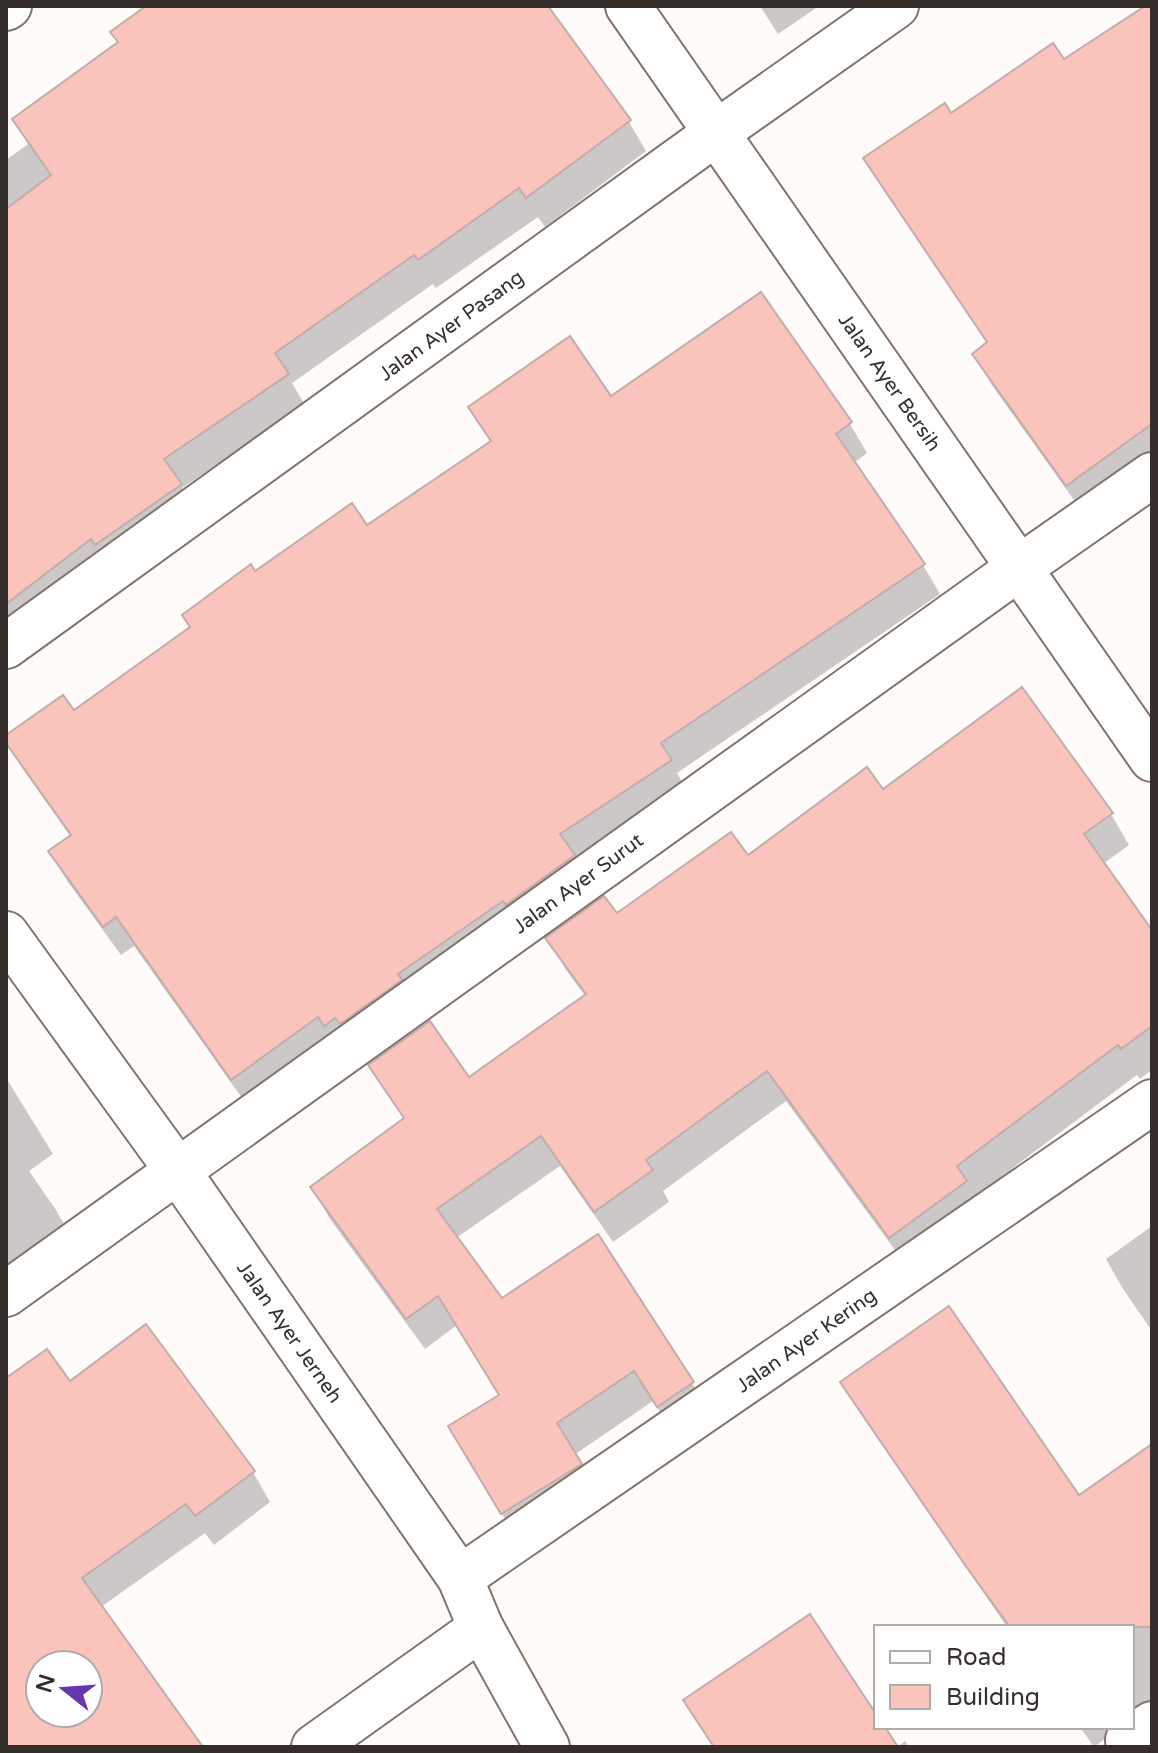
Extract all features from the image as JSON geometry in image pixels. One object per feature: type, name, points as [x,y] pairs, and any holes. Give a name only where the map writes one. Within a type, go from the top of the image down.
[{"type":"street","name":"Jalan Ayer Bersih","points":[[628,6],[1152,759]]},
{"type":"street","name":"Jalan Ayer Pasang","points":[[6,646],[896,6]]},
{"type":"street","name":"Jalan Ayer Surut","points":[[6,1294],[1152,475]]},
{"type":"street","name":"Jalan Ayer Jerneh","points":[[6,934],[177,1170],[460,1578],[481,1628],[547,1747]]},
{"type":"street","name":"Jalan Ayer Kering","points":[[460,1578],[1152,1102]]},
{"type":"street","points":[[314,1747],[481,1628]]},
{"type":"building","points":[[146,6],[548,6],[631,120],[526,198],[519,188],[418,260],[414,255],[275,353],[289,374],[164,459],[182,484],[95,545],[91,539],[6,604],[6,209],[51,175],[12,119],[118,42],[110,32]]},
{"type":"building","points":[[1145,6],[1152,6],[1152,424],[1066,486],[972,354],[987,342],[863,158],[945,103],[951,113],[1053,43],[1064,59]]},
{"type":"building","points":[[761,292],[852,422],[836,434],[925,564],[661,743],[672,760],[560,834],[575,855],[506,905],[503,901],[398,974],[402,980],[340,1024],[335,1018],[324,1026],[318,1017],[231,1080],[116,917],[103,927],[48,851],[71,835],[6,743],[6,735],[63,695],[74,710],[190,627],[182,615],[251,564],[255,571],[352,503],[367,525],[491,441],[468,407],[570,336],[611,396]]},
{"type":"building","points":[[1022,687],[1113,813],[1084,834],[1152,930],[1152,1026],[1121,1049],[1118,1045],[957,1166],[967,1181],[889,1238],[767,1071],[646,1160],[653,1170],[594,1212],[541,1136],[437,1209],[502,1298],[598,1234],[694,1382],[657,1407],[634,1371],[557,1423],[582,1464],[501,1514],[448,1426],[499,1395],[438,1296],[406,1319],[310,1187],[404,1118],[368,1065],[430,1021],[469,1077],[586,994],[545,938],[604,896],[617,913],[731,832],[748,855],[867,767],[883,789]]},
{"type":"building","points":[[949,1306],[1079,1495],[1152,1444],[1152,1627],[1009,1625],[840,1382]]},
{"type":"building","points":[[146,1324],[255,1471],[195,1516],[186,1504],[82,1578],[203,1747],[6,1747],[6,1378],[47,1349],[70,1381]]},
{"type":"building","points":[[810,1614],[874,1711],[874,1729],[886,1729],[898,1747],[714,1747],[683,1700]]}]
